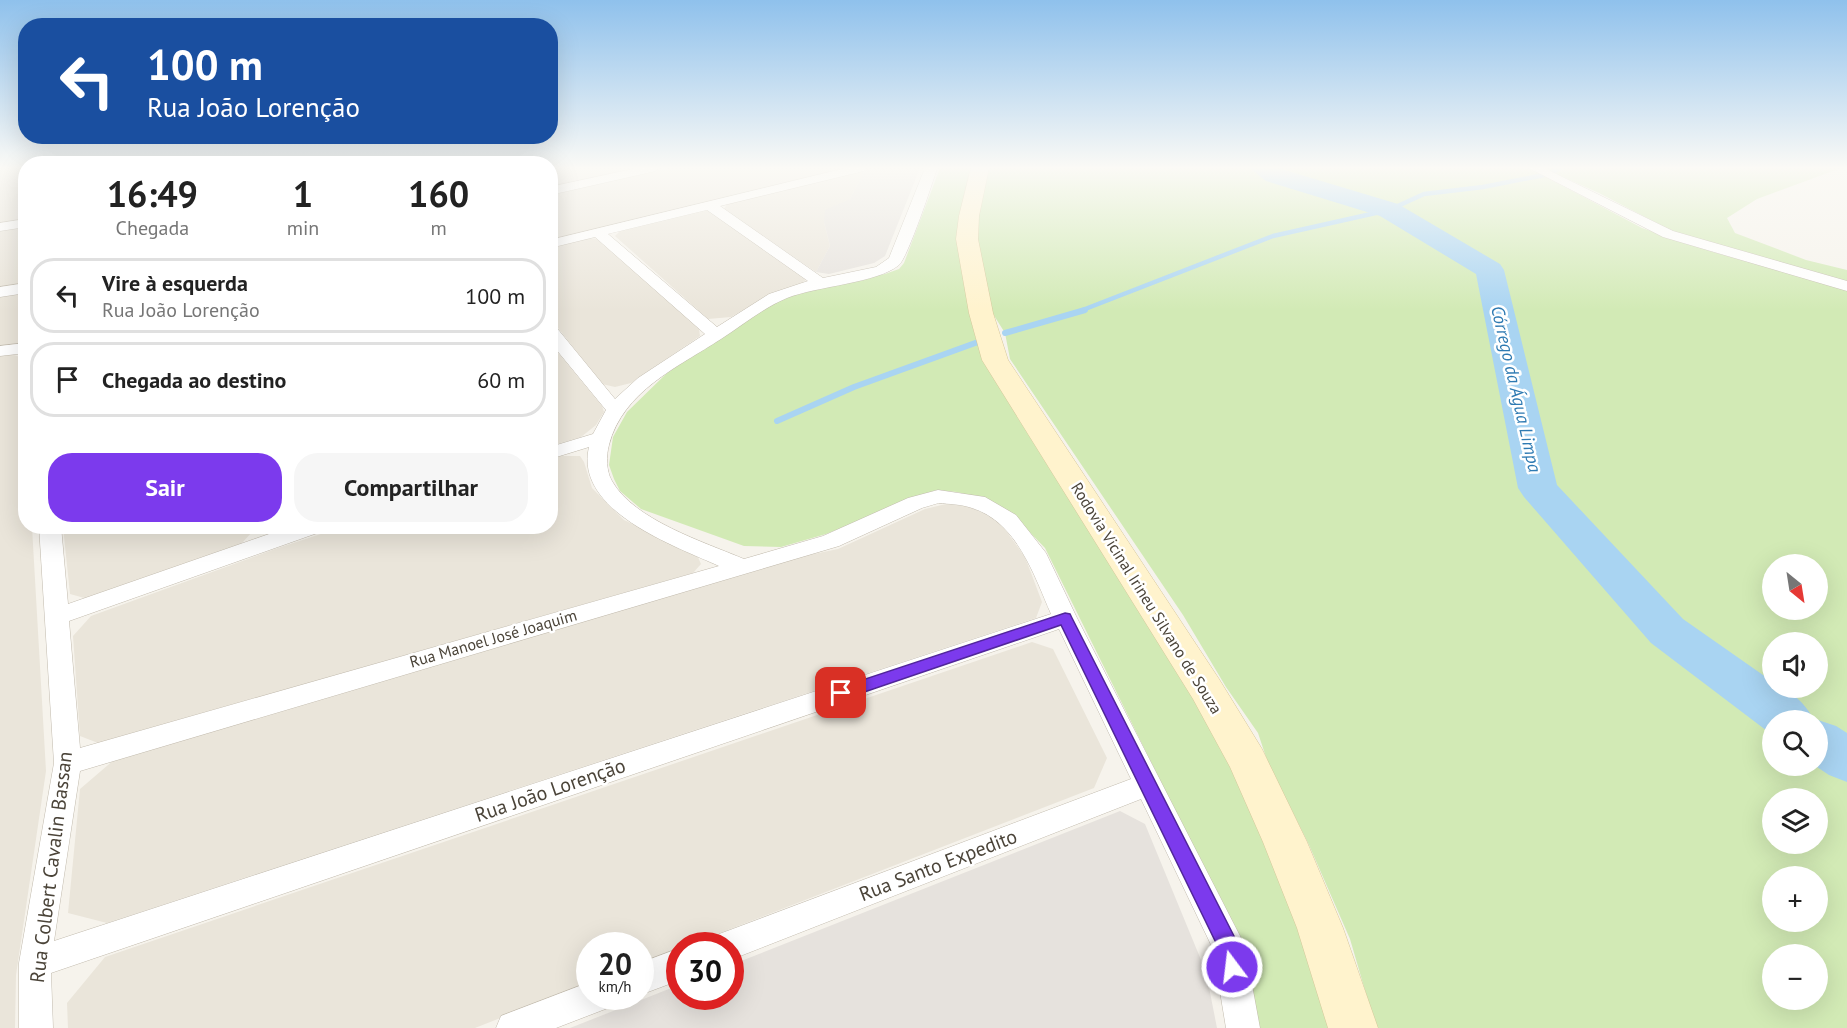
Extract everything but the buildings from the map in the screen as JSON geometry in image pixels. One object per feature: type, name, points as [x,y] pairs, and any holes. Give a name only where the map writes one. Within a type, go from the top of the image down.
[{"type":"main road","name":"Rodovia Vicinal Irineu Silvano de Souza","points":[[969,216],[967,239],[981,313],[995,360],[1206,689],[1248,761],[1286,842],[1320,928],[1353,1028]]},
{"type":"street","points":[[558,242],[665,216]]},
{"type":"street","points":[[725,216],[819,282]]},
{"type":"street","points":[[740,566],[631,515],[601,481],[597,465],[600,438],[615,410],[659,369],[716,335],[755,308],[781,294],[819,282],[881,271],[896,260],[913,216]]},
{"type":"street","points":[[1632,216],[1668,234],[1707,247],[1847,286]]},
{"type":"street","points":[[0,226],[18,224]]},
{"type":"street","points":[[598,233],[716,335]]},
{"type":"street","points":[[0,292],[18,289]]},
{"type":"street","points":[[558,341],[615,410]]},
{"type":"street","points":[[0,351],[18,349]]},
{"type":"street","points":[[558,451],[600,438]]},
{"type":"street","name":"Rua Manoel José Joaquim","points":[[68,763],[831,541],[915,503],[938,496],[961,498],[978,502],[1009,520],[1035,553],[1147,785],[1229,947],[1243,1028]]},
{"type":"street","name":"Rua Colbert Cavalin Bassan","points":[[36,1028],[35,963],[68,763],[51,534]]},
{"type":"street","points":[[58,616],[266,534]]},
{"type":"street","name":"Rua João Lorenção","points":[[35,963],[1065,618]]},
{"type":"street","name":"Rua Santo Expedito","points":[[744,940],[1147,785]]},
{"type":"street","points":[[513,1028],[576,1004]]},
{"type":"shaded area","points":[[0,216],[18,216],[18,220],[0,223]]},
{"type":"shaded area","points":[[558,216],[649,216],[558,238]]},
{"type":"shaded area","points":[[676,216],[720,216],[808,278],[800,285],[774,292],[731,317],[708,319],[615,236],[621,230]]},
{"type":"shaded area","points":[[733,216],[831,216],[824,222],[830,246],[816,272]]},
{"type":"shaded area","points":[[825,216],[901,216],[885,256],[874,263],[829,274],[816,272],[830,246]]},
{"type":"shaded area","points":[[18,227],[18,286],[0,289],[0,230]]},
{"type":"shaded area","points":[[587,238],[600,239],[699,329],[700,336],[631,383],[615,387],[602,384],[558,328],[558,245]]},
{"type":"shaded area","points":[[18,293],[18,343],[0,346],[0,296]]},
{"type":"shaded area","points":[[8,353],[18,356],[18,534],[32,534],[46,771],[16,975],[15,1028],[0,1028],[0,355]]},
{"type":"shaded area","points":[[558,353],[602,406],[604,412],[596,425],[581,437],[558,444]]},
{"type":"shaded area","points":[[580,456],[592,488],[624,520],[696,553],[701,564],[693,573],[98,743],[80,736],[73,636],[91,616],[321,534],[558,534],[558,457]]},
{"type":"shaded area","points":[[946,504],[968,506],[999,521],[1025,557],[1042,602],[1036,618],[107,923],[68,913],[80,789],[115,759],[794,558],[838,549],[925,509]]},
{"type":"shaded area","points":[[64,534],[250,534],[241,544],[88,599],[70,594]]},
{"type":"shaded area","points":[[1032,642],[1053,649],[1107,758],[1094,788],[723,932],[666,932],[666,954],[654,959],[654,932],[576,932],[576,988],[475,1028],[68,1028],[67,1003],[105,957]]},
{"type":"shaded area","points":[[1120,811],[1145,824],[1206,972],[1217,1028],[570,1028],[616,1010],[654,1010],[654,995],[666,990],[666,1010],[744,1010],[744,960]]},
{"type":"green space","points":[[922,216],[963,216],[957,238],[969,313],[977,342],[1237,768],[1336,1028],[1256,1028],[1159,778],[1045,548],[1015,517],[984,499],[957,492],[936,490],[826,534],[781,547],[744,546],[641,509],[620,491],[609,465],[613,437],[627,412],[667,373],[761,310],[785,298],[824,285],[885,274],[899,269],[904,263]]},
{"type":"green space","points":[[978,216],[1619,216],[1642,228],[1713,252],[1847,290],[1847,1028],[1376,1028],[1350,939],[1309,845],[1268,763],[1258,733],[1226,687],[1183,615],[1010,359],[1005,333],[993,314],[977,237]]},
{"type":"green space","points":[[1643,216],[1730,216],[1727,218],[1735,233],[1806,260],[1847,270],[1847,284],[1676,233]]},
{"type":"waterway","points":[[1080,311],[1273,236],[1362,216]]},
{"type":"waterway","name":"Córrego da Água Limpa","points":[[1399,216],[1490,270],[1538,488],[1667,631],[1775,710]]},
{"type":"waterway","points":[[1005,333],[1085,310]]},
{"type":"waterway","points":[[777,421],[854,387],[978,342]]},
{"type":"waterway","name":"Córrego da Água Limpa","points":[[1828,748],[1847,760]]},
{"type":"route","points":[[841,693],[1065,618],[1229,947],[1232,967]]}]
